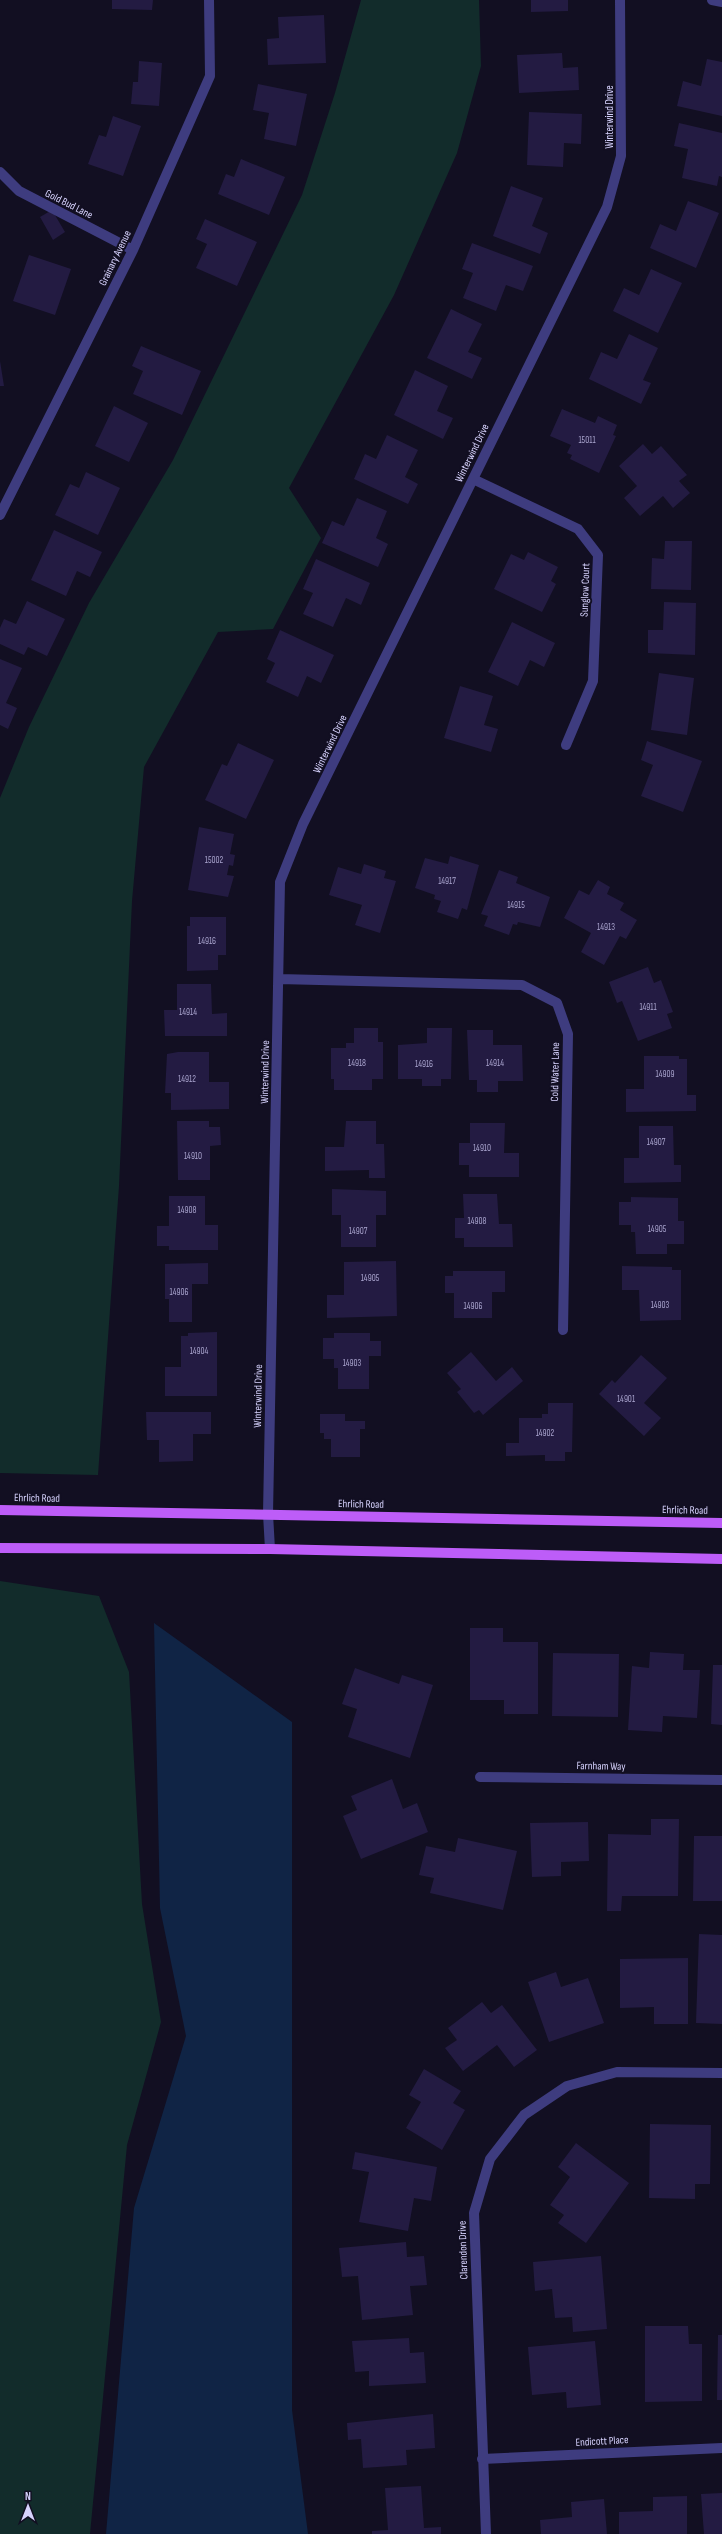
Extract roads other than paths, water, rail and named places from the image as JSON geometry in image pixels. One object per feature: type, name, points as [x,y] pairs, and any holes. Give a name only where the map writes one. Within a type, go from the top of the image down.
[{"type":"main road","name":"Ehrlich Road","points":[[0,1510],[722,1523]]},
{"type":"main road","points":[[0,1548],[270,1549],[722,1560]]},
{"type":"street","name":"Grainary Avenue","points":[[0,515],[133,250],[210,76],[209,0]]},
{"type":"street","name":"Winterwind Drive","points":[[270,1549],[268,1514],[280,882],[300,831],[607,207],[621,156],[620,0]]},
{"type":"street","points":[[712,0],[722,2]]},
{"type":"street","name":"Gold Bud Lane","points":[[0,172],[19,191],[133,250]]},
{"type":"street","name":"Sunglow Court","points":[[473,479],[578,529],[598,555],[593,681],[566,745]]},
{"type":"street","name":"Cold Water Lane","points":[[278,979],[522,985],[557,1003],[568,1034],[563,1330]]},
{"type":"street","name":"Farnham Way","points":[[480,1777],[722,1780]]},
{"type":"street","name":"Clarendon Drive","points":[[486,2534],[474,2213],[490,2160],[524,2115],[567,2086],[617,2072],[722,2073]]},
{"type":"street","name":"Endicott Place","points":[[482,2459],[722,2448]]},
{"type":"water","points":[[154,1623],[292,1722],[292,2410],[308,2534],[106,2534],[134,2208],[186,2036],[160,1908]]}]
